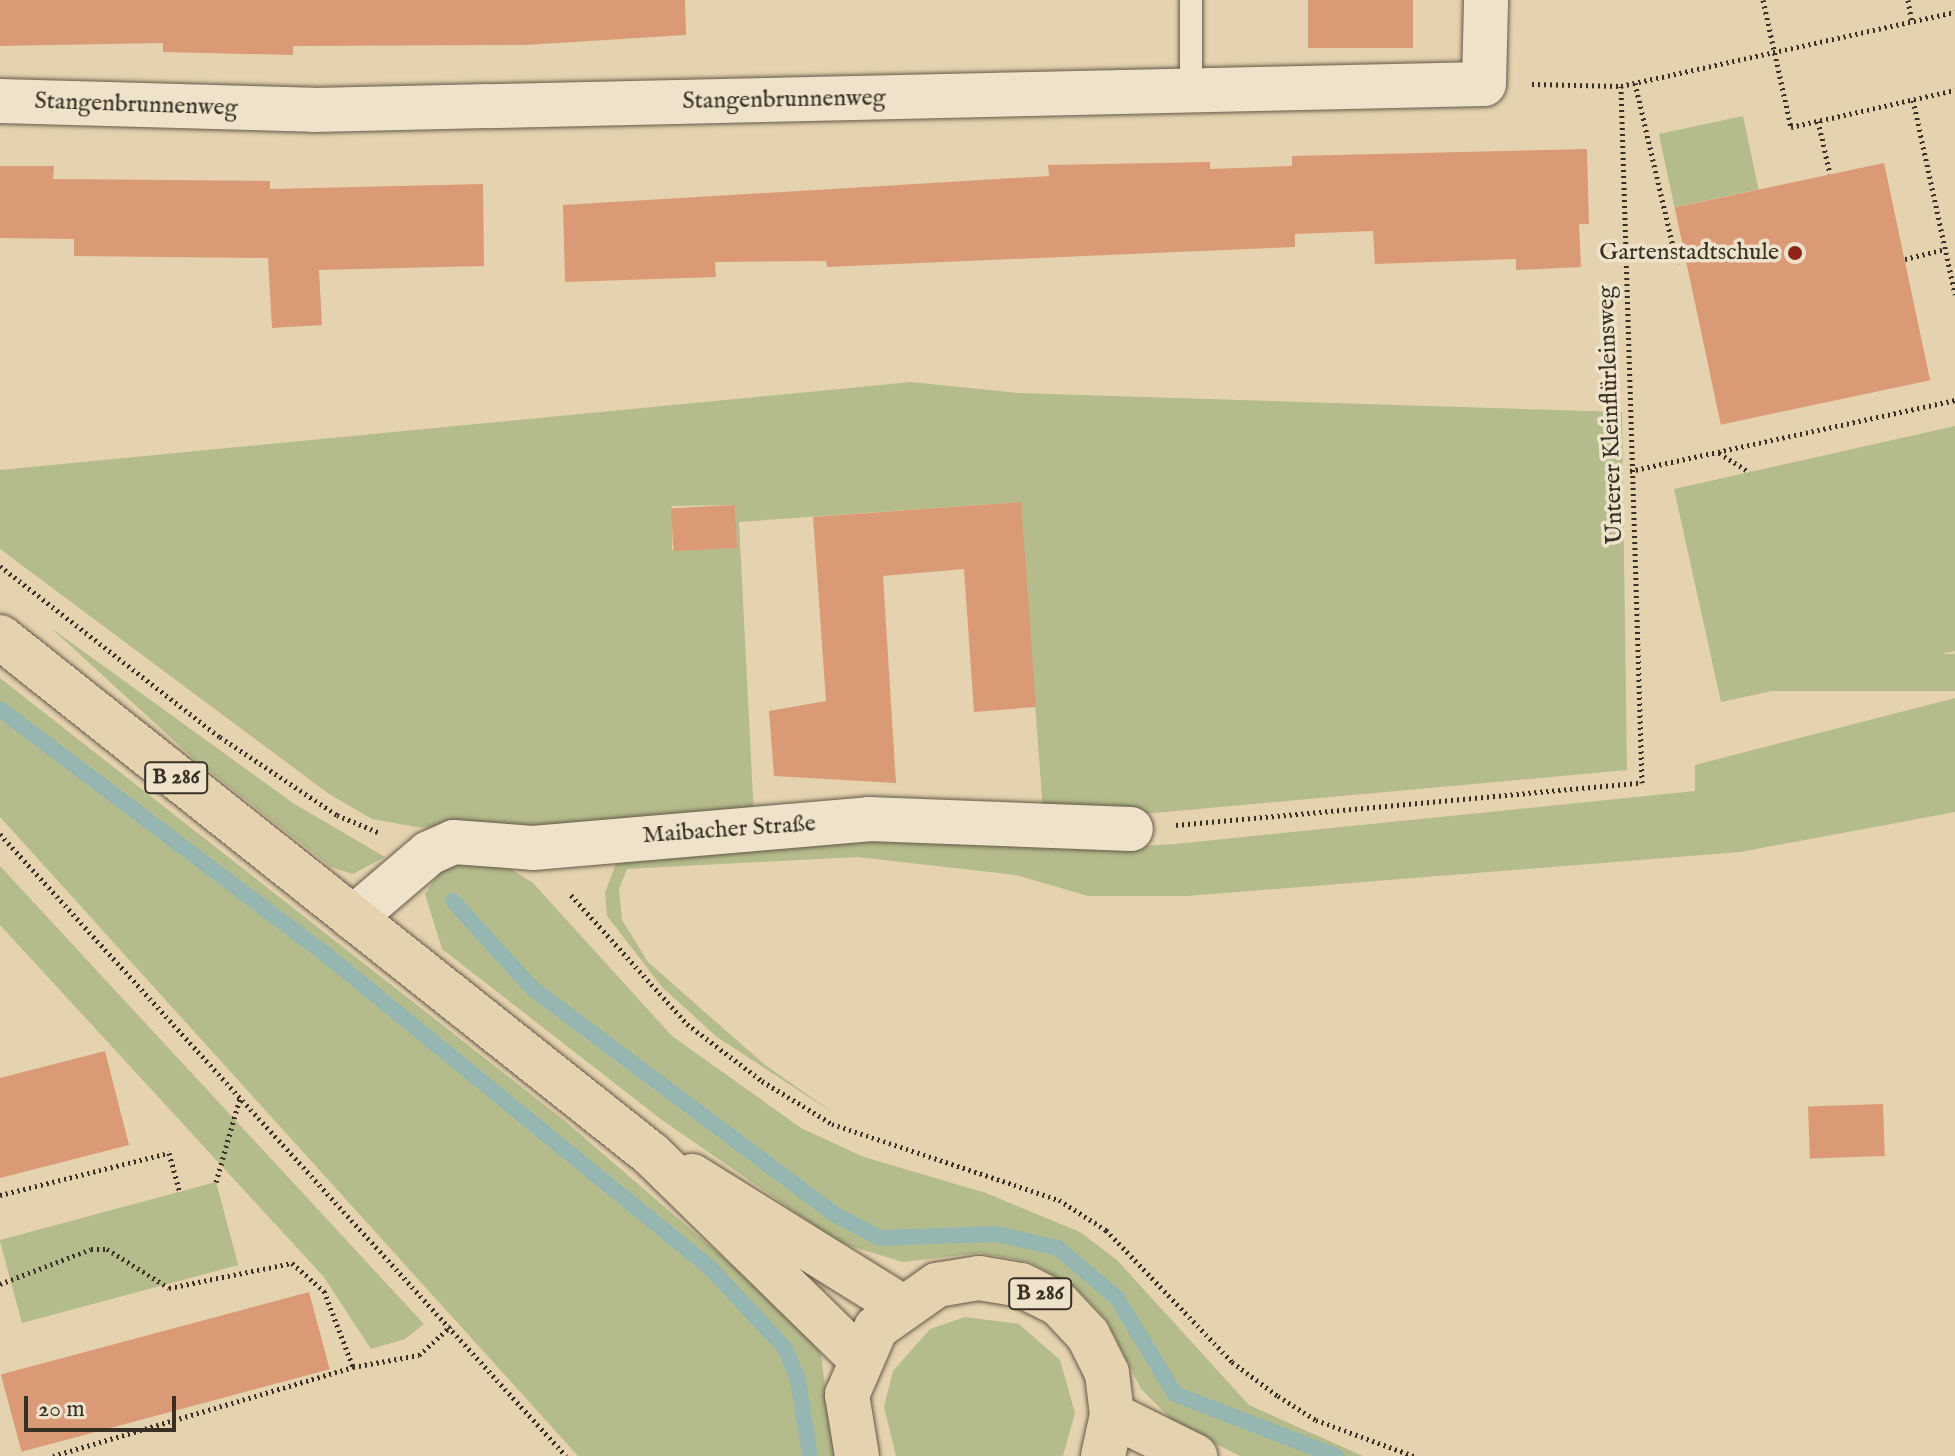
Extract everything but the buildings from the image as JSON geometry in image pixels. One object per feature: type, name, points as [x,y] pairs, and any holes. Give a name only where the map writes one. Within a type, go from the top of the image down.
[{"type":"main road","name":"B 286","points":[[0,637],[651,1154],[858,1357]]},
{"type":"main road","name":"B 286","points":[[651,1154],[899,1305]]},
{"type":"main road","name":"B 286","points":[[857,1456],[847,1395],[858,1357],[899,1305],[937,1285],[979,1278],[1021,1285],[1059,1304],[1101,1361],[1108,1436],[1195,1456]]},
{"type":"street","points":[[1484,84],[1486,0]]},
{"type":"street","name":"Stangenbrunnenweg","points":[[0,101],[313,110],[1484,84]]},
{"type":"street","name":"Maibacher Straße","points":[[353,918],[429,853],[454,842],[533,848],[869,819],[1131,829]]},
{"type":"lane","points":[[1191,0],[1191,89]]},
{"type":"path","points":[[1763,0],[1791,127],[1955,90]]},
{"type":"path","points":[[1908,0],[1912,22]]},
{"type":"path","points":[[1484,84],[1621,86],[1955,12]]},
{"type":"path","points":[[1635,83],[1677,264]]},
{"type":"path","name":"Unterer Kleinflürleinsweg","points":[[1131,829],[1642,783],[1630,471],[1621,86]]},
{"type":"path","points":[[1913,100],[1955,295]]},
{"type":"path","points":[[1818,121],[1830,174]]},
{"type":"path","points":[[1905,259],[1945,249]]},
{"type":"path","points":[[1630,471],[1955,400]]},
{"type":"path","points":[[1718,452],[1749,472]]},
{"type":"path","points":[[0,566],[289,784],[337,815],[429,853]]},
{"type":"path","points":[[0,834],[451,1326],[566,1456]]},
{"type":"path","points":[[533,848],[687,1024],[762,1081],[832,1124],[1059,1200],[1106,1230],[1232,1362],[1278,1396],[1316,1420],[1414,1456]]},
{"type":"path","points":[[216,1182],[240,1097]]},
{"type":"path","points":[[0,1195],[169,1153],[180,1193]]},
{"type":"path","points":[[0,1284],[91,1249],[107,1249],[169,1288],[292,1263],[324,1291],[353,1367]]},
{"type":"path","points":[[53,1456],[325,1381],[353,1367],[419,1355],[451,1326]]},
{"type":"green space","points":[[1743,116],[1759,189],[1674,207],[1659,134]]},
{"type":"green space","points":[[911,382],[1019,393],[1622,412],[1627,770],[1122,816],[1043,811],[1020,502],[739,522],[754,817],[526,831],[416,827],[372,819],[329,794],[0,549],[0,470]],"holes":[[[735,505],[737,548],[672,550],[672,506]]]},
{"type":"green space","points":[[1955,426],[1955,651],[1721,702],[1674,489]]},
{"type":"green space","points":[[51,628],[293,803],[385,857],[353,874],[331,867],[193,758]]},
{"type":"green space","points":[[1737,654],[1955,654],[1955,691],[1737,691]]},
{"type":"green space","points":[[0,678],[565,1121],[790,1315],[821,1354],[834,1456],[578,1456],[0,817]]},
{"type":"green space","points":[[1955,698],[1955,812],[1740,852],[1187,896],[1088,896],[1016,875],[857,857],[627,869],[619,889],[622,920],[648,962],[765,1065],[838,1116],[717,1037],[662,987],[607,916],[605,893],[619,855],[854,839],[1097,849],[1175,844],[1695,791],[1695,765]]},
{"type":"green space","points":[[463,862],[508,867],[533,883],[672,1036],[801,1128],[864,1157],[986,1193],[1080,1232],[1117,1260],[1249,1405],[1363,1456],[1240,1456],[1177,1425],[1141,1389],[1106,1319],[1075,1287],[1030,1262],[980,1253],[903,1262],[840,1243],[662,1120],[442,949],[425,894],[442,868]]},
{"type":"green space","points":[[0,866],[424,1324],[405,1339],[371,1349],[323,1276],[0,925]]},
{"type":"green space","points":[[216,1182],[238,1265],[22,1323],[0,1240]]},
{"type":"green space","points":[[965,1317],[1019,1324],[1060,1360],[1075,1413],[1063,1456],[896,1456],[884,1407],[893,1371],[930,1329]]},
{"type":"waterway","points":[[0,709],[324,953],[710,1268],[785,1348],[798,1380],[810,1456]]},
{"type":"waterway","points":[[453,901],[532,988],[834,1214],[880,1238],[997,1234],[1058,1248],[1117,1298],[1175,1394],[1336,1456]]},
{"type":"place","name":"Gartenstadtschule","points":[[1795,253]]}]
